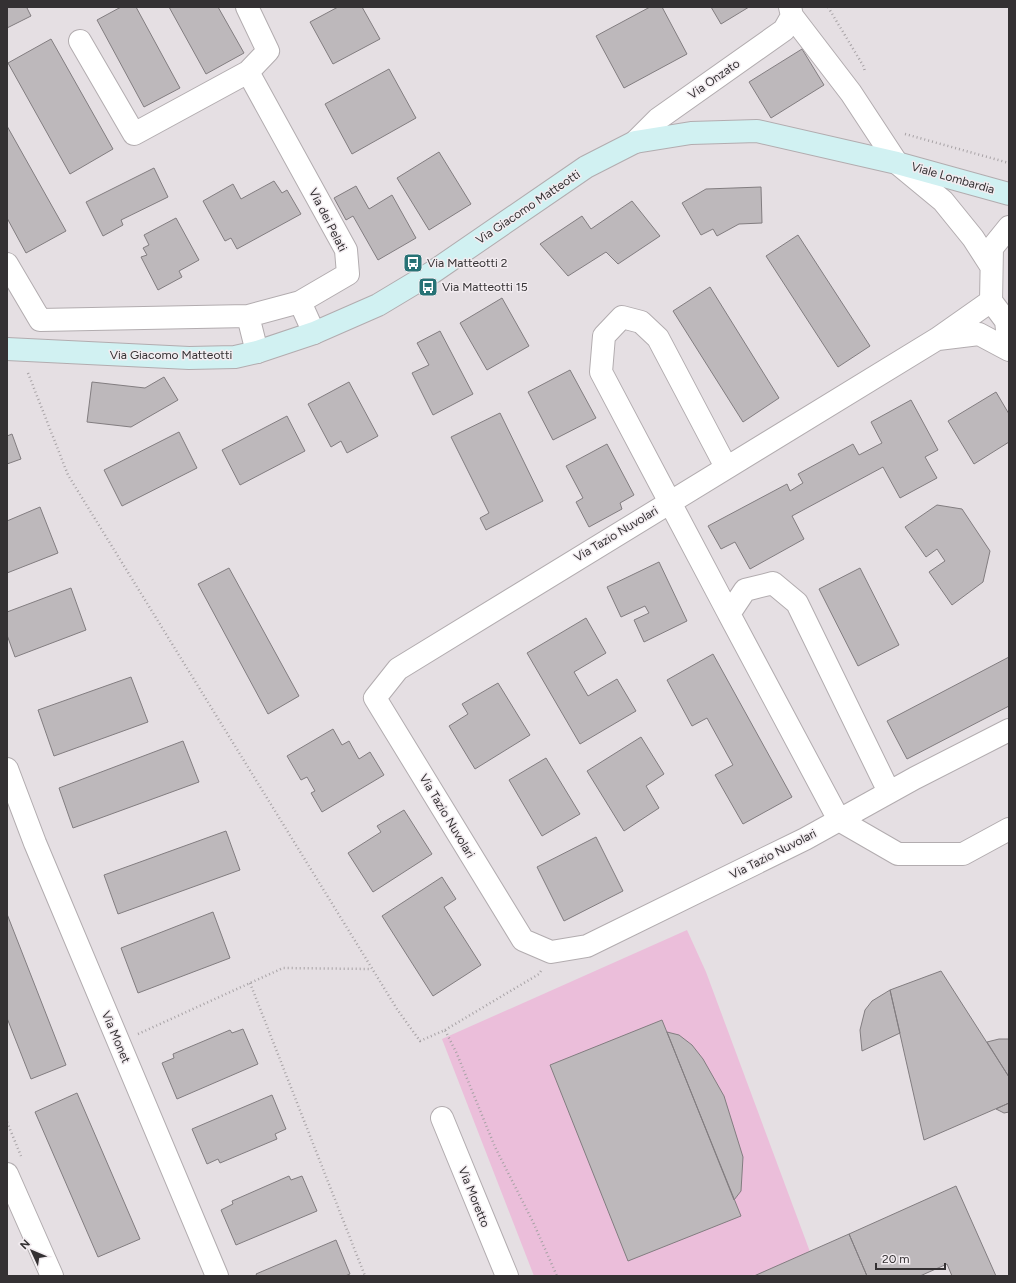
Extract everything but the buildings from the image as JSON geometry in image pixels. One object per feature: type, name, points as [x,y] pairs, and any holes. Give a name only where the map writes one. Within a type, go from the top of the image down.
[{"type":"street","points":[[80,41],[134,134],[248,72],[268,50],[247,7]]},
{"type":"street","name":"Via Onzato","points":[[635,142],[658,118],[784,30],[791,12]]},
{"type":"street","name":"Via Onzato","points":[[791,12],[851,93],[897,163],[943,201],[972,238],[991,266]]},
{"type":"street","name":"Via dei Pelati","points":[[7,264],[40,320],[248,316],[300,302],[348,274],[346,250],[248,72]]},
{"type":"street","name":"Via Giacomo Matteotti","points":[[7,349],[189,358],[235,356],[257,352],[314,333],[378,305],[433,272],[586,167],[635,142],[692,133],[757,130],[897,163]]},
{"type":"street","name":"Viale Lombardia","points":[[897,163],[1009,194]]},
{"type":"street","points":[[1009,227],[992,248],[991,266],[991,301],[1007,318],[1009,347]]},
{"type":"street","name":"Via Tazio Nuvolari","points":[[991,301],[937,339],[398,669],[375,698],[523,940],[551,952],[586,946],[805,839],[889,792],[1009,730]]},
{"type":"street","points":[[300,302],[314,333]]},
{"type":"street","points":[[248,316],[257,352]]},
{"type":"street","name":"Via Tazio Nuvolari","points":[[726,467],[658,338],[641,322],[622,317],[604,336],[601,372],[839,820]]},
{"type":"street","points":[[937,339],[979,334],[1009,350]]},
{"type":"street","points":[[729,614],[745,590],[773,583],[797,602],[889,792]]},
{"type":"street","name":"Via Monet","points":[[7,769],[12,799],[119,1043],[217,1276]]},
{"type":"street","points":[[839,820],[898,854],[964,854],[1009,829]]},
{"type":"street","name":"Via Moretto","points":[[442,1118],[507,1276]]},
{"type":"street","points":[[7,1174],[52,1276]]},
{"type":"path","points":[[828,7],[864,67],[865,78]]},
{"type":"path","points":[[904,134],[1009,163]]},
{"type":"path","points":[[28,372],[68,475],[234,742],[372,969],[420,1041],[445,1030],[539,974],[551,952]]},
{"type":"path","points":[[119,1043],[283,968],[372,969]]},
{"type":"path","points":[[250,983],[365,1276]]},
{"type":"path","points":[[445,1030],[457,1054],[495,1147],[533,1222],[557,1276]]},
{"type":"shaded area","points":[[687,930],[706,972],[819,1276],[534,1276],[442,1039]]},
{"type":"place","name":"Via Matteotti 2","points":[[413,263]]},
{"type":"place","name":"Via Matteotti 15","points":[[428,287]]}]
